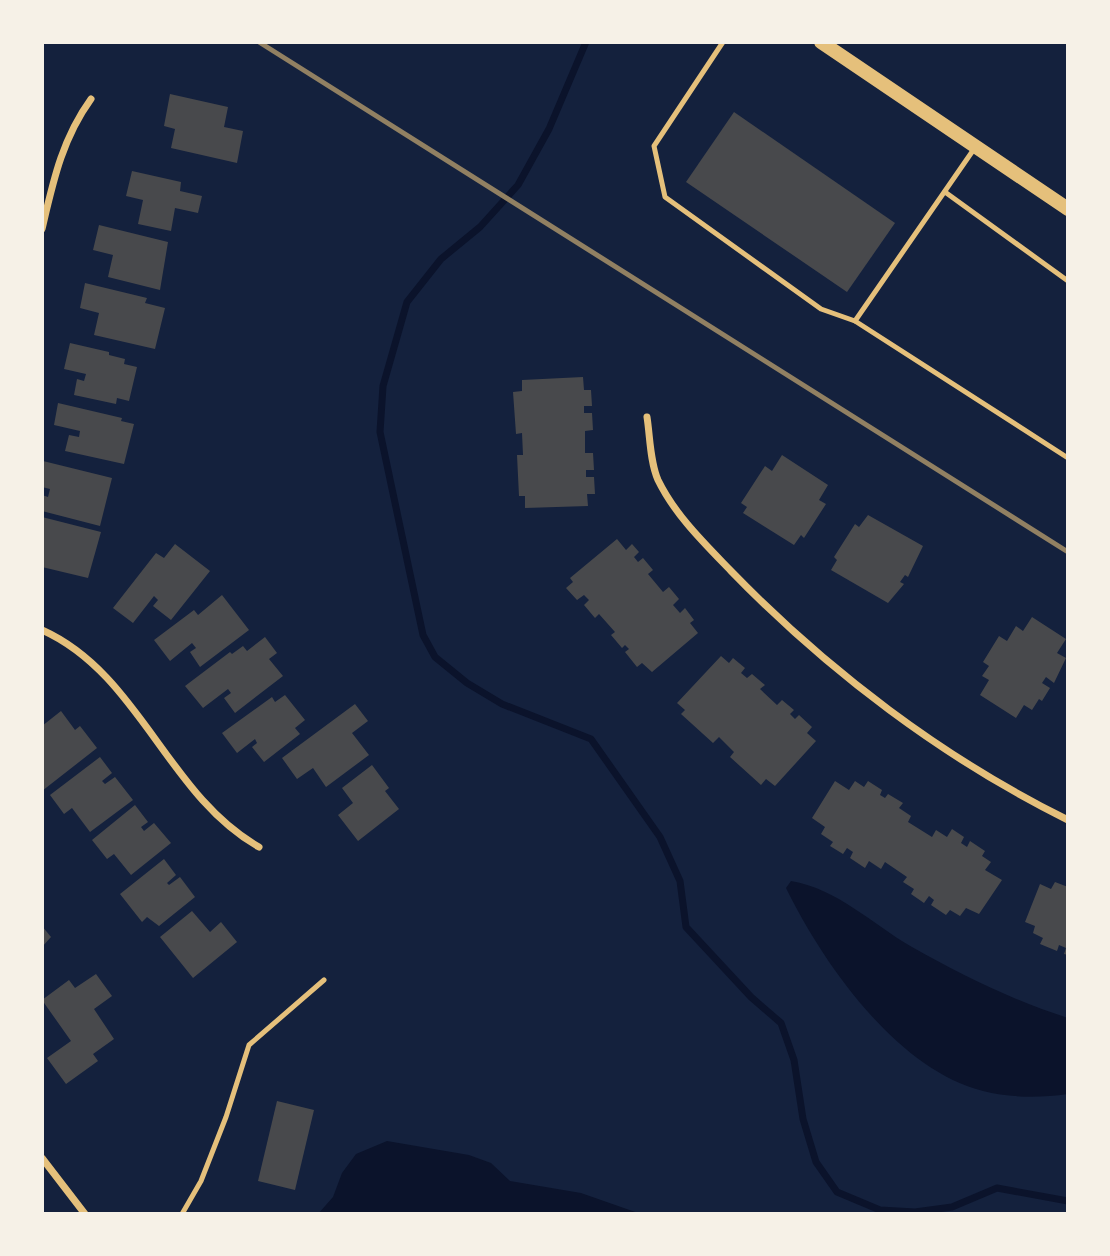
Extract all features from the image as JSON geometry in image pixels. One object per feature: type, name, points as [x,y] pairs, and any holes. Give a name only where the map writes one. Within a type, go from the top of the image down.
[{"type":"main road","points":[[821,42],[1068,209]]},
{"type":"street","points":[[42,229],[60,155],[75,121],[91,99]]},
{"type":"street","points":[[647,417],[657,477],[676,510],[762,602],[889,709],[980,770],[1068,820]]},
{"type":"street","points":[[42,630],[74,648],[108,677],[208,807],[228,826],[259,847]]},
{"type":"street","points":[[42,1158],[85,1214]]},
{"type":"lane","points":[[723,42],[654,146],[665,197],[821,309],[855,321],[1068,458]]},
{"type":"lane","points":[[855,321],[975,146]]},
{"type":"lane","points":[[944,191],[1068,281]]},
{"type":"lane","points":[[182,1214],[201,1181],[226,1117],[249,1045],[324,980]]},
{"type":"water","points":[[791,881],[824,891],[839,899],[912,947],[969,977],[1028,1004],[1068,1018],[1068,1094],[1025,1097],[983,1091],[951,1079],[921,1061],[892,1037],[842,979],[820,948],[786,888]]},
{"type":"water","points":[[387,1141],[469,1155],[491,1163],[510,1181],[581,1193],[641,1214],[318,1214],[333,1197],[342,1173],[356,1154]]},
{"type":"building","points":[[170,94],[228,107],[224,127],[243,131],[237,163],[171,148],[175,129],[164,126]]},
{"type":"building","points":[[734,112],[895,223],[847,292],[686,182]]},
{"type":"building","points":[[132,171],[181,182],[180,191],[202,196],[198,213],[175,208],[171,231],[138,224],[143,200],[126,196]]},
{"type":"building","points":[[99,225],[168,242],[160,290],[108,277],[113,255],[93,250]]},
{"type":"building","points":[[85,283],[147,298],[145,303],[165,308],[155,349],[94,335],[99,313],[80,308]]},
{"type":"building","points":[[70,343],[109,352],[109,355],[125,359],[124,364],[137,367],[129,401],[117,398],[116,404],[74,395],[77,379],[84,381],[86,374],[64,369]]},
{"type":"building","points":[[583,377],[584,390],[591,390],[592,406],[584,406],[584,413],[592,413],[593,430],[585,431],[585,453],[593,453],[594,470],[586,470],[586,477],[594,477],[595,494],[587,494],[588,506],[525,508],[525,496],[519,496],[517,455],[523,455],[522,433],[516,434],[513,392],[522,391],[522,380]]},
{"type":"building","points":[[58,403],[122,418],[121,421],[134,424],[124,464],[65,451],[69,435],[79,437],[80,431],[54,425]]},
{"type":"building","points":[[782,455],[828,485],[819,500],[826,504],[804,538],[801,535],[794,545],[743,513],[747,507],[741,503],[765,466],[772,471]]},
{"type":"building","points":[[43,461],[112,478],[100,526],[42,511],[42,495],[48,497],[50,489],[42,487]]},
{"type":"building","points":[[868,515],[923,546],[908,577],[905,575],[900,582],[904,584],[888,603],[831,570],[837,560],[834,557],[855,524],[859,527]]},
{"type":"building","points":[[42,517],[101,532],[88,578],[42,567]]},
{"type":"building","points":[[617,539],[626,550],[632,544],[639,552],[634,557],[638,562],[643,558],[653,570],[648,574],[663,592],[669,587],[679,599],[673,605],[680,613],[685,608],[694,620],[690,623],[698,633],[652,672],[642,663],[637,667],[625,652],[629,649],[625,645],[622,648],[611,635],[615,632],[599,614],[595,618],[584,605],[589,600],[584,595],[577,600],[566,588],[573,582],[570,578]]},
{"type":"building","points":[[175,544],[210,571],[171,620],[153,606],[158,600],[154,596],[133,623],[113,608],[156,553],[164,558]]},
{"type":"building","points":[[222,595],[249,630],[200,667],[190,652],[196,648],[192,643],[170,661],[154,640],[194,610],[198,615]]},
{"type":"building","points":[[1032,617],[1066,639],[1057,653],[1066,658],[1054,683],[1046,677],[1042,683],[1050,688],[1042,701],[1039,699],[1032,710],[1024,705],[1016,718],[980,695],[989,680],[982,676],[989,666],[983,662],[999,636],[1007,641],[1016,626],[1023,631]]},
{"type":"building","points":[[265,637],[277,653],[269,659],[283,676],[235,713],[224,698],[231,693],[228,689],[203,708],[185,686],[230,652],[232,654],[243,646],[247,651]]},
{"type":"building","points":[[721,656],[729,663],[733,658],[745,668],[741,673],[747,678],[752,674],[765,685],[760,689],[777,705],[782,700],[794,710],[790,714],[795,719],[799,715],[812,727],[807,733],[816,741],[775,786],[766,779],[761,785],[730,757],[734,752],[719,737],[713,743],[681,714],[685,710],[677,703]]},
{"type":"building","points":[[285,695],[305,720],[295,728],[300,734],[264,762],[252,747],[257,743],[255,739],[237,753],[222,733],[272,697],[275,702]]},
{"type":"building","points":[[355,704],[368,721],[352,733],[369,755],[326,787],[313,768],[297,779],[282,758]]},
{"type":"building","points":[[61,711],[75,730],[80,726],[97,748],[42,791],[42,726]]},
{"type":"building","points":[[100,757],[112,773],[102,781],[105,784],[115,777],[133,800],[90,832],[72,808],[64,814],[50,795]]},
{"type":"building","points":[[372,765],[389,788],[385,791],[399,809],[358,841],[338,815],[353,803],[342,788]]},
{"type":"building","points":[[835,781],[849,790],[855,781],[864,787],[868,781],[882,790],[880,795],[885,798],[888,794],[903,803],[899,808],[911,816],[908,822],[932,837],[936,830],[947,837],[952,829],[964,837],[961,843],[967,847],[970,841],[985,851],[982,856],[991,862],[985,870],[1002,880],[979,914],[966,908],[960,916],[950,910],[946,915],[931,905],[934,900],[929,896],[924,903],[911,894],[914,889],[903,882],[907,877],[885,862],[881,869],[869,861],[865,868],[850,858],[853,852],[847,848],[843,854],[830,846],[833,842],[821,834],[825,827],[812,818]]},
{"type":"building","points":[[135,805],[148,822],[141,827],[144,831],[154,823],[171,843],[131,875],[114,854],[107,859],[92,840]]},
{"type":"building","points":[[164,859],[176,875],[167,883],[169,885],[180,877],[195,897],[159,926],[147,917],[142,922],[120,894]]},
{"type":"building","points":[[1055,882],[1068,887],[1068,955],[1064,954],[1066,948],[1059,945],[1057,951],[1040,944],[1043,938],[1033,933],[1035,926],[1025,922],[1040,884],[1051,889]]},
{"type":"building","points":[[192,911],[210,932],[221,922],[237,942],[193,978],[160,937]]},
{"type":"building","points":[[42,926],[51,937],[42,947]]},
{"type":"building","points":[[96,974],[112,996],[94,1009],[114,1039],[93,1054],[98,1061],[66,1084],[47,1058],[71,1041],[42,1000],[69,980],[75,988]]},
{"type":"building","points":[[277,1101],[314,1110],[295,1190],[258,1181]]},
{"type":"waterway","points":[[586,42],[549,129],[518,185],[480,227],[441,259],[407,302],[383,386],[380,432],[423,635],[435,657],[467,683],[502,704],[591,739],[660,837],[680,881],[686,927],[751,997],[781,1023],[794,1060],[803,1119],[816,1162],[837,1192],[880,1210],[915,1212],[952,1207],[997,1188],[1068,1201]]},
{"type":"railway","points":[[259,42],[1068,552]]}]
